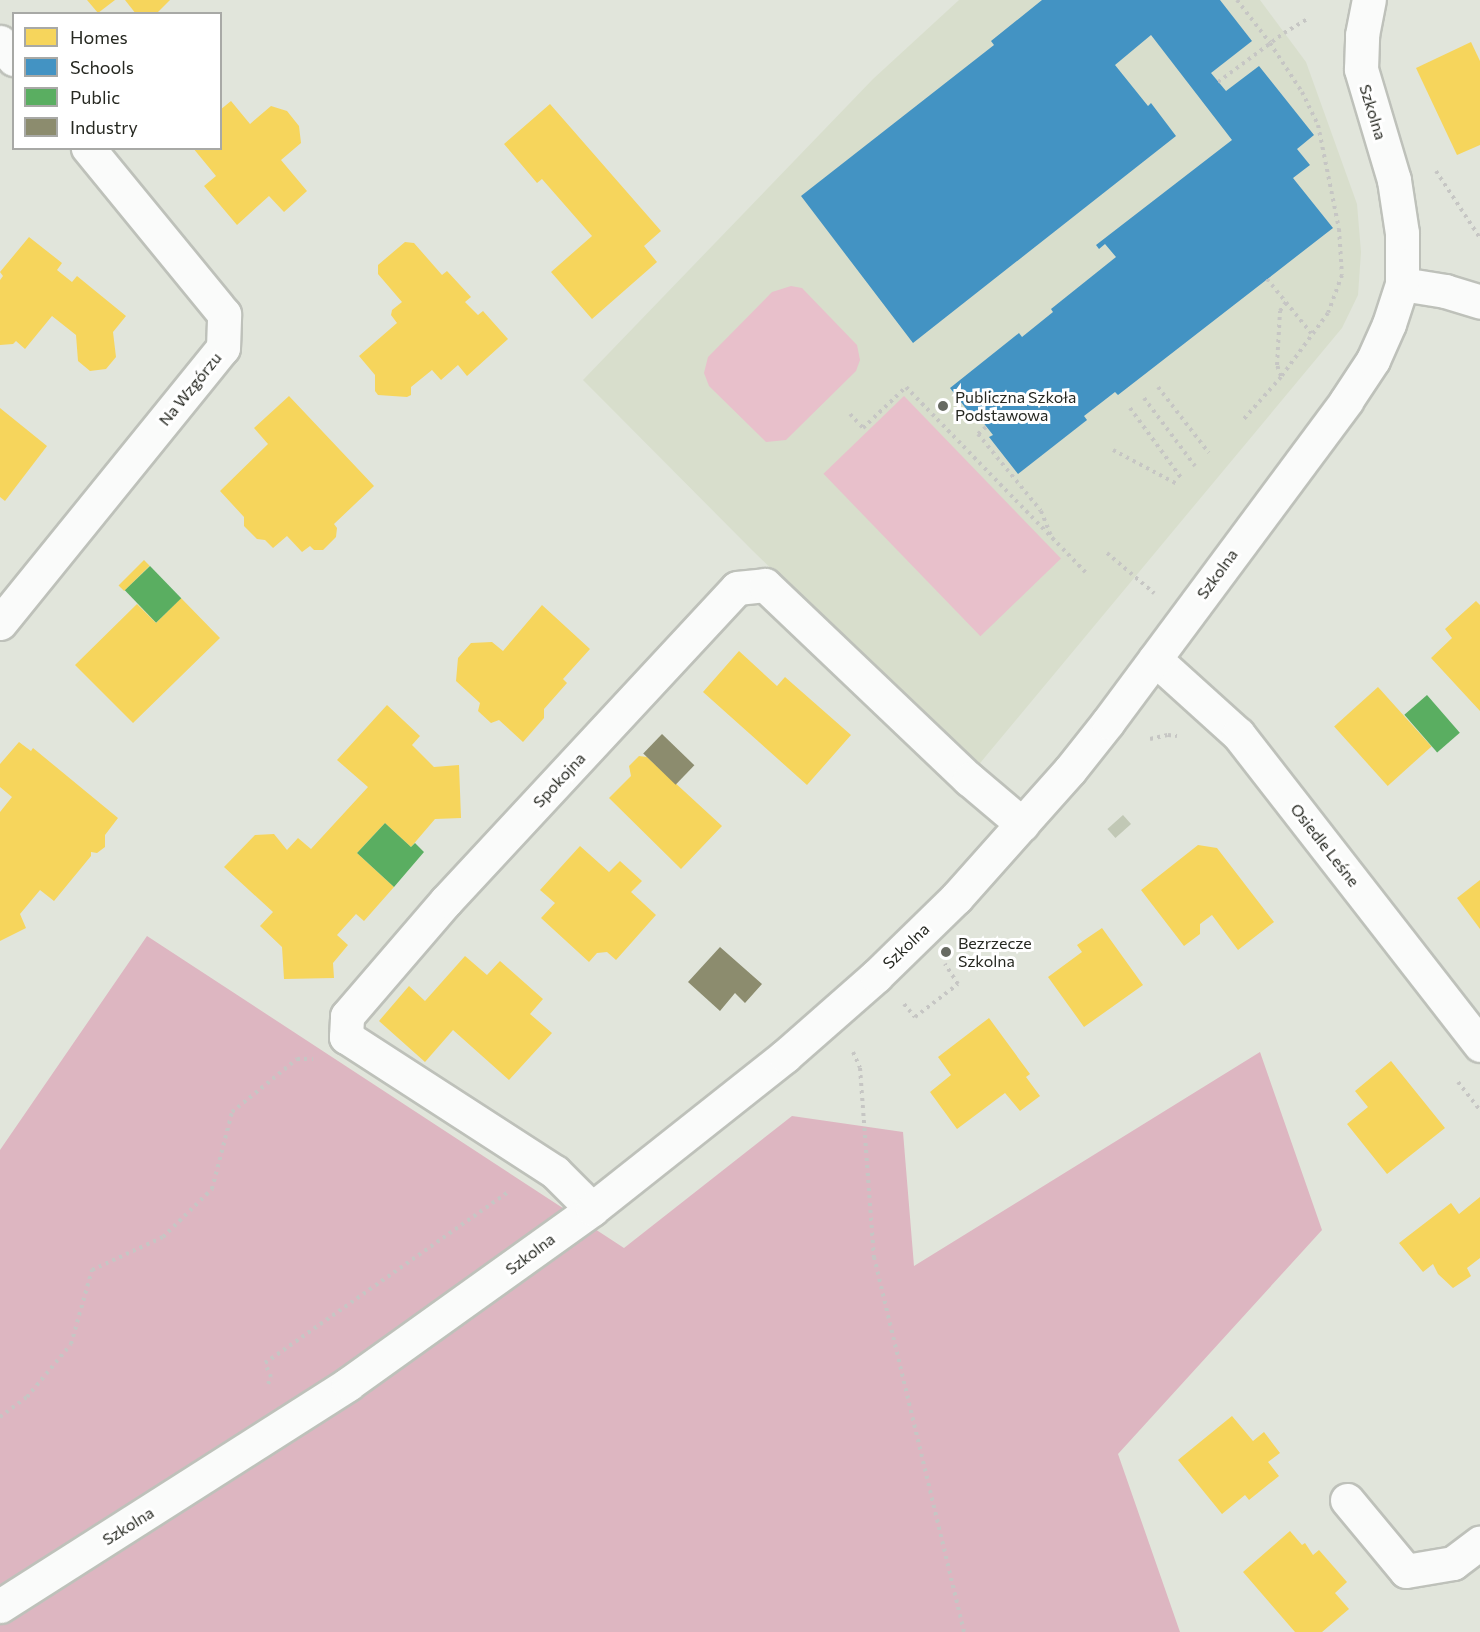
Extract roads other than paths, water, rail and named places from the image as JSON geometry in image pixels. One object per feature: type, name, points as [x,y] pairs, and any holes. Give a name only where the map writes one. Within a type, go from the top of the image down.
[{"type":"street","name":"Szkolna","points":[[0,1606],[348,1384],[470,1299],[592,1209],[785,1056],[930,923],[1022,824],[1103,729],[1360,380],[1381,343],[1402,284],[1402,233],[1396,191],[1360,69],[1362,35],[1369,0]]},
{"type":"street","points":[[0,42],[12,57]]},
{"type":"street","name":"Na Wzgórzu","points":[[0,623],[223,348],[224,314],[90,150]]},
{"type":"street","points":[[1402,284],[1445,291],[1480,302]]},
{"type":"street","name":"Spokojna","points":[[592,1209],[555,1172],[346,1037],[346,1016],[446,901],[737,588],[765,585],[969,779],[1022,824]]},
{"type":"street","name":"Osiedle Leśne","points":[[1155,659],[1238,734],[1480,1045]]},
{"type":"street","points":[[1347,1500],[1406,1571],[1453,1563],[1480,1543]]},
{"type":"place","name":"Publiczna Szkoła Podstawowa","points":[[943,406]]},
{"type":"place","name":"Bezrzecze Szkolna","points":[[946,952]]}]
